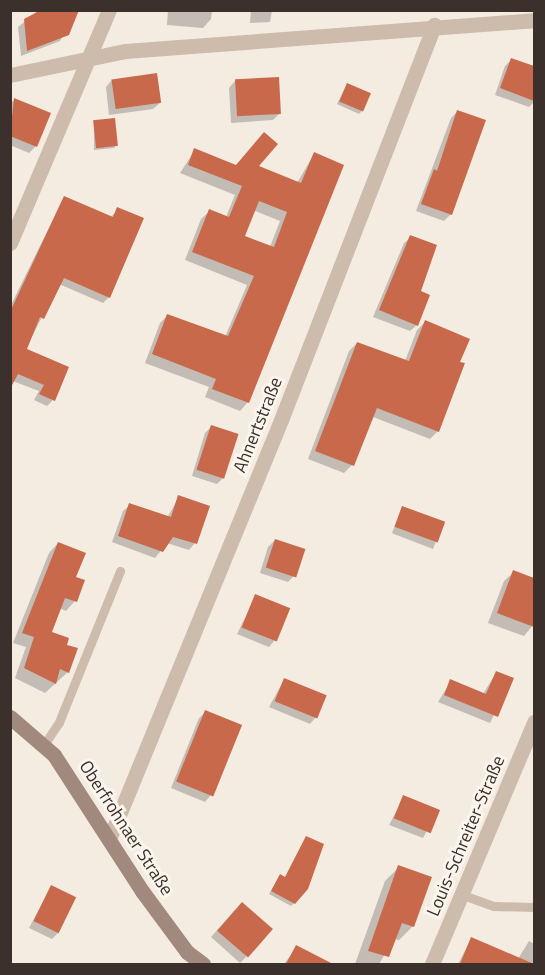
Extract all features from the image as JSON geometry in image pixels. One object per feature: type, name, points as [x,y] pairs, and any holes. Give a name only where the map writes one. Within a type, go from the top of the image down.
[{"type":"main road","name":"Oberfrohnaer Straße","points":[[10,717],[44,746],[110,837],[142,891],[187,952],[203,964]]},
{"type":"street","points":[[10,243],[91,60],[109,10]]},
{"type":"street","points":[[10,75],[91,60],[125,51],[434,25],[534,20]]},
{"type":"street","name":"Ahnertstraße","points":[[110,837],[292,393],[434,25]]},
{"type":"street","name":"Louis-Schreiter-Straße","points":[[432,964],[534,722]]},
{"type":"lane","points":[[44,746],[59,722],[120,571]]},
{"type":"lane","points":[[463,895],[494,906],[534,908]]},
{"type":"building","points":[[41,10],[79,10],[69,35],[27,51],[24,19]]},
{"type":"building","points":[[511,58],[534,66],[534,101],[500,88]]},
{"type":"building","points":[[157,73],[161,103],[116,109],[111,79]]},
{"type":"building","points":[[279,77],[281,114],[237,116],[235,79]]},
{"type":"building","points":[[347,83],[371,93],[363,112],[339,101]]},
{"type":"building","points":[[14,98],[51,113],[37,147],[10,136]]},
{"type":"building","points":[[457,110],[486,120],[452,215],[421,204],[434,169],[437,171]]},
{"type":"building","points":[[115,118],[118,146],[96,148],[93,120]]},
{"type":"building","points":[[264,132],[278,144],[259,166],[301,183],[314,152],[344,165],[249,403],[212,389],[216,379],[152,354],[167,314],[228,336],[254,276],[192,252],[209,209],[229,217],[242,186],[188,165],[194,148],[236,165]],"holes":[[[259,201],[287,212],[274,247],[245,236]]]},
{"type":"building","points":[[64,196],[113,217],[117,207],[144,218],[110,298],[64,278],[44,319],[40,317],[27,349],[69,367],[55,401],[39,394],[44,385],[18,374],[10,389],[10,312]]},
{"type":"building","points":[[410,235],[437,245],[421,291],[430,295],[418,326],[379,310]]},
{"type":"building","points":[[425,320],[470,339],[460,362],[465,363],[439,432],[377,408],[354,466],[315,451],[357,342],[409,361]]},
{"type":"building","points":[[211,425],[239,434],[224,479],[196,470]]},
{"type":"building","points":[[178,495],[210,506],[197,544],[173,537],[163,552],[118,536],[129,503],[171,517]]},
{"type":"building","points":[[402,506],[445,522],[438,542],[394,527]]},
{"type":"building","points":[[275,539],[305,549],[296,577],[266,568]]},
{"type":"building","points":[[58,542],[86,553],[76,577],[85,580],[77,602],[65,598],[52,632],[69,638],[67,645],[78,648],[69,673],[60,669],[56,684],[24,668],[34,637],[22,633]]},
{"type":"building","points":[[513,570],[534,578],[534,627],[497,613]]},
{"type":"building","points":[[255,594],[290,608],[277,642],[242,627]]},
{"type":"building","points":[[496,671],[514,678],[498,717],[444,695],[450,679],[486,694]]},
{"type":"building","points":[[284,678],[327,695],[317,718],[275,701]]},
{"type":"building","points":[[205,710],[242,725],[213,796],[176,781]]},
{"type":"building","points":[[403,795],[440,810],[431,833],[394,818]]},
{"type":"building","points":[[306,836],[324,844],[308,889],[295,904],[271,891],[280,874],[285,877]]},
{"type":"building","points":[[398,865],[432,877],[414,927],[402,923],[389,957],[368,951]]},
{"type":"building","points":[[51,885],[76,897],[59,933],[33,921]]},
{"type":"building","points":[[242,902],[273,929],[248,958],[217,931]]},
{"type":"building","points":[[471,937],[534,964],[460,964]]},
{"type":"building","points":[[296,945],[333,964],[286,964]]}]
